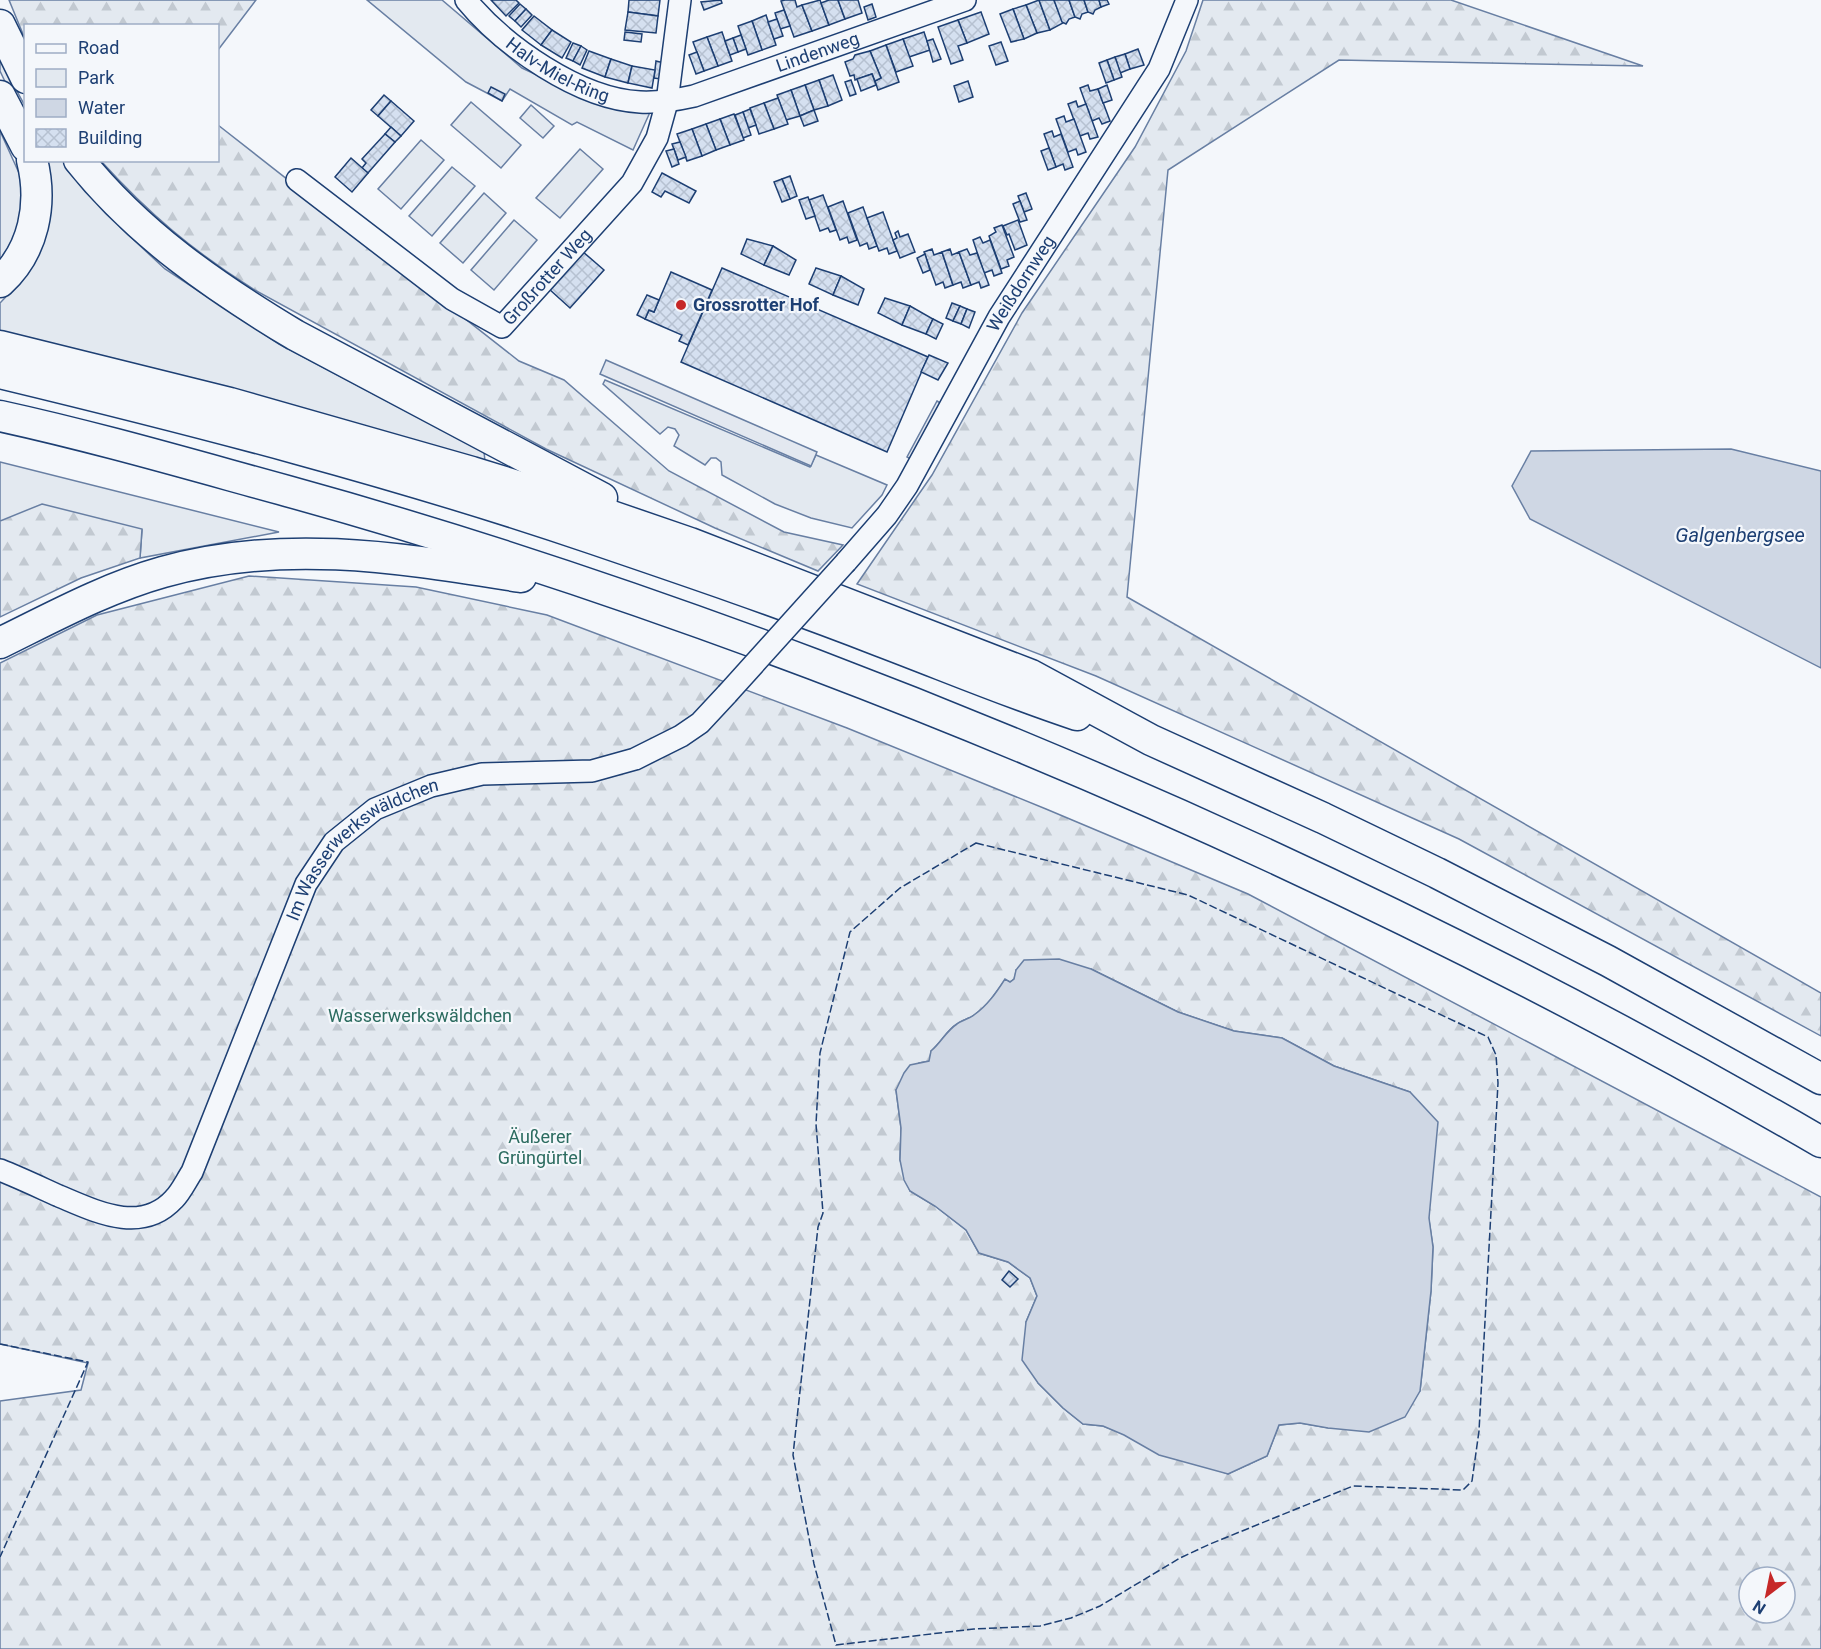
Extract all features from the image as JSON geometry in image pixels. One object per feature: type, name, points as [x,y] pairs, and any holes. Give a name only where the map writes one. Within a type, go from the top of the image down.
[{"type":"highway","points":[[0,25],[24,74]]},
{"type":"highway","points":[[0,96],[24,142]]},
{"type":"highway","points":[[0,282],[18,261],[32,229],[37,194],[32,162]]},
{"type":"highway","points":[[81,162],[112,198],[172,253],[246,305],[305,340],[598,497],[690,543]]},
{"type":"highway","points":[[0,345],[230,404],[472,472],[591,509],[690,543],[1031,675],[1151,740],[1323,818],[1437,873],[1608,961],[1821,1079]]},
{"type":"highway","points":[[0,373],[281,444],[437,489],[556,527],[879,640],[1021,697],[1151,740]]},
{"type":"highway","points":[[4,417],[347,507],[613,591],[920,705],[1180,814],[1392,913],[1650,1045],[1821,1142]]},
{"type":"highway","points":[[0,643],[109,591],[163,572],[215,560],[265,554],[331,552],[395,558],[613,591]]},
{"type":"street","name":"Halv-Miel-Ring","points":[[466,0],[507,42],[535,63],[571,82],[606,96],[638,102],[667,102]]},
{"type":"street","name":"Großrotter Weg","points":[[297,180],[452,299],[502,327],[632,183],[657,138],[667,102],[680,0]]},
{"type":"street","name":"Lindenweg","points":[[667,102],[694,96],[965,0]]},
{"type":"street","name":"Weißdornweg","points":[[846,562],[887,515],[907,486],[999,317],[1159,69],[1187,0]]},
{"type":"street","name":"Im Wasserwerkswäldchen","points":[[0,1170],[101,1214],[126,1218],[158,1211],[174,1199],[192,1172],[306,884],[334,842],[375,809],[431,786],[482,774],[592,771],[634,759],[681,736],[700,723],[846,562]]},
{"type":"green space","points":[[9,0],[256,0],[219,49],[219,24],[24,24],[24,37]]},
{"type":"green space","points":[[367,0],[442,0],[522,68],[599,104],[651,110],[633,150],[577,122],[572,125],[510,89],[502,101],[466,82]]},
{"type":"green space","points":[[1203,0],[1451,0],[1643,66],[1339,60],[1168,170],[1127,597],[1821,993],[1821,1036],[1459,839],[1096,676],[857,584],[932,475],[1022,313],[1135,147],[1186,51]]},
{"type":"green space","points":[[0,60],[24,104],[24,122],[0,71]]},
{"type":"green space","points":[[471,102],[521,145],[501,168],[451,125]]},
{"type":"green space","points":[[531,105],[554,126],[543,138],[520,118]]},
{"type":"green space","points":[[219,126],[519,361],[564,380],[669,471],[784,532],[843,545],[818,571],[715,528],[546,449],[253,289],[172,230],[136,198],[102,162],[219,162]]},
{"type":"green space","points":[[0,131],[24,184],[18,228],[0,264]]},
{"type":"green space","points":[[421,140],[444,160],[401,209],[378,189]]},
{"type":"green space","points":[[580,149],[603,169],[560,218],[536,198]]},
{"type":"green space","points":[[42,162],[64,162],[121,228],[165,269],[279,344],[484,452],[485,461],[0,332],[0,303],[18,284],[37,253],[51,211],[51,179]]},
{"type":"green space","points":[[452,167],[475,186],[432,236],[409,216]]},
{"type":"green space","points":[[484,193],[506,213],[463,263],[440,243]]},
{"type":"green space","points":[[514,220],[537,240],[494,290],[471,270]]},
{"type":"green space","points":[[605,380],[810,467],[816,455],[887,485],[882,495],[852,528],[811,518],[775,504],[722,475],[721,462],[716,458],[711,458],[705,465],[674,446],[679,435],[675,429],[668,427],[660,434],[603,384]]},
{"type":"green space","points":[[0,462],[279,532],[140,558],[142,530],[0,521]]},
{"type":"green space","points":[[42,504],[142,529],[140,558],[81,578],[0,617],[0,521]]},
{"type":"green space","name":"Wasserwerkswäldchen","points":[[249,576],[416,587],[547,615],[847,728],[1248,894],[1821,1197],[1821,1649],[0,1649],[0,1401],[81,1390],[88,1363],[0,1344],[0,663],[97,615]],"holes":[[[1091,969],[1178,1012],[1234,1031],[1282,1038],[1334,1066],[1410,1092],[1433,1247],[1431,1291],[1420,1391],[1329,1428],[1300,1423],[1279,1425],[1267,1456],[1228,1474],[1103,1426],[1083,1424],[1063,1408],[1038,1383],[1026,1322],[1037,1296],[1030,1278],[1008,1262],[979,1253],[966,1230],[935,1206],[910,1191],[900,1160],[901,1128],[896,1090],[919,1063],[930,1061],[931,1051],[953,1027],[983,1008],[1005,980],[1010,982],[1015,979],[1016,970]]]},
{"type":"shaded area","points":[[606,360],[817,452],[811,466],[600,374]]},
{"type":"shaded area","points":[[937,401],[942,404],[912,460],[907,457]]},
{"type":"water","name":"Galgenbergsee","points":[[1731,449],[1821,471],[1821,668],[1530,519],[1512,486],[1531,451]]},
{"type":"water","points":[[1059,959],[1091,969],[1178,1012],[1234,1031],[1282,1038],[1334,1066],[1410,1092],[1438,1122],[1429,1218],[1433,1247],[1431,1291],[1420,1391],[1405,1417],[1369,1432],[1300,1423],[1279,1425],[1267,1456],[1228,1474],[1159,1455],[1103,1426],[1083,1424],[1038,1383],[1022,1360],[1026,1322],[1037,1296],[1030,1278],[1008,1262],[979,1253],[966,1230],[935,1206],[910,1191],[904,1180],[900,1160],[901,1128],[896,1090],[910,1065],[929,1061],[931,1051],[950,1030],[983,1008],[1005,979],[1010,982],[1014,979],[1016,970],[1024,960]]},
{"type":"building","points":[[491,0],[516,0],[519,3],[506,16]]},
{"type":"building","points":[[629,0],[660,0],[658,16],[628,12]]},
{"type":"building","points":[[721,0],[722,3],[704,10],[701,2]]},
{"type":"building","points":[[795,0],[797,7],[802,5],[812,31],[794,37],[781,1]]},
{"type":"building","points":[[820,0],[829,25],[812,31],[802,5]]},
{"type":"building","points":[[838,0],[845,19],[829,25],[821,3]]},
{"type":"building","points":[[838,0],[858,0],[862,13],[845,19]]},
{"type":"building","points":[[1039,0],[1050,30],[1037,33],[1026,5]]},
{"type":"building","points":[[1039,0],[1054,0],[1063,23],[1050,30]]},
{"type":"building","points":[[1054,0],[1069,0],[1075,17],[1069,19],[1066,24],[1062,22]]},
{"type":"building","points":[[1069,0],[1084,0],[1088,12],[1082,14],[1080,19],[1075,17]]},
{"type":"building","points":[[1084,0],[1099,0],[1101,7],[1093,14],[1088,12]]},
{"type":"building","points":[[1099,0],[1107,0],[1109,4],[1101,7]]},
{"type":"building","points":[[520,4],[526,9],[515,21],[509,16]]},
{"type":"building","points":[[872,4],[876,17],[868,20],[864,7]]},
{"type":"building","points":[[1026,5],[1037,33],[1024,39],[1013,9]]},
{"type":"building","points":[[526,9],[532,15],[521,27],[515,21]]},
{"type":"building","points":[[1013,9],[1024,39],[1011,42],[1000,14]]},
{"type":"building","points":[[784,10],[790,26],[780,29],[775,13]]},
{"type":"building","points":[[628,12],[658,16],[656,33],[625,30]]},
{"type":"building","points":[[981,12],[989,34],[967,43],[958,20]]},
{"type":"building","points":[[766,15],[776,45],[762,50],[752,21]]},
{"type":"building","points":[[534,16],[552,30],[541,45],[522,30]]},
{"type":"building","points":[[777,19],[783,36],[774,39],[768,22]]},
{"type":"building","points":[[958,20],[967,43],[958,46],[963,60],[951,64],[938,27]]},
{"type":"building","points":[[752,21],[762,50],[748,55],[738,26]]},
{"type":"building","points":[[552,30],[571,42],[562,58],[541,45]]},
{"type":"building","points":[[625,32],[642,34],[641,42],[624,40]]},
{"type":"building","points":[[722,32],[732,61],[718,66],[707,37]]},
{"type":"building","points":[[924,32],[930,50],[909,57],[903,39]]},
{"type":"building","points":[[741,35],[746,49],[738,52],[733,38]]},
{"type":"building","points":[[707,37],[718,66],[704,71],[693,42]]},
{"type":"building","points":[[733,38],[738,52],[730,55],[725,41]]},
{"type":"building","points":[[903,39],[913,66],[896,72],[886,45]]},
{"type":"building","points":[[933,39],[941,59],[933,62],[927,41]]},
{"type":"building","points":[[1001,42],[1008,61],[996,65],[989,46]]},
{"type":"building","points":[[573,43],[581,46],[573,61],[566,58]]},
{"type":"building","points":[[886,45],[899,82],[878,90],[875,81],[881,78],[870,51]]},
{"type":"building","points":[[581,46],[587,50],[580,65],[573,61]]},
{"type":"building","points":[[1138,49],[1144,65],[1130,69],[1125,54]]},
{"type":"building","points":[[589,51],[611,59],[605,77],[582,68]]},
{"type":"building","points":[[870,51],[881,78],[875,81],[872,74],[855,80],[854,75],[850,76],[845,62],[853,59],[855,55]]},
{"type":"building","points":[[697,52],[704,71],[696,74],[689,55]]},
{"type":"building","points":[[1125,54],[1130,69],[1120,73],[1115,57]]},
{"type":"building","points":[[1115,57],[1122,77],[1114,80],[1107,60]]},
{"type":"building","points":[[611,59],[632,66],[628,83],[605,77]]},
{"type":"building","points":[[1107,60],[1114,80],[1106,83],[1099,63]]},
{"type":"building","points":[[656,61],[664,63],[661,79],[654,78]]},
{"type":"building","points":[[632,66],[655,70],[652,88],[628,83]]},
{"type":"building","points":[[872,74],[876,85],[861,91],[857,79]]},
{"type":"building","points":[[833,75],[842,100],[828,106],[819,80]]},
{"type":"building","points":[[819,80],[828,106],[814,110],[805,85]]},
{"type":"building","points":[[851,80],[856,94],[850,96],[845,82]]},
{"type":"building","points":[[968,81],[973,97],[959,102],[954,86]]},
{"type":"building","points":[[805,85],[814,110],[800,116],[791,90]]},
{"type":"building","points":[[1088,85],[1090,91],[1098,89],[1110,121],[1102,124],[1099,118],[1092,121],[1080,88]]},
{"type":"building","points":[[1107,85],[1112,100],[1103,103],[1098,89]]},
{"type":"building","points":[[491,87],[505,94],[502,101],[488,93]]},
{"type":"building","points":[[791,90],[800,116],[786,120],[777,95]]},
{"type":"building","points":[[384,95],[391,101],[378,116],[371,110]]},
{"type":"building","points":[[778,98],[788,124],[774,129],[764,103]]},
{"type":"building","points":[[391,101],[414,121],[401,136],[378,116]]},
{"type":"building","points":[[1076,101],[1078,107],[1086,104],[1098,137],[1090,139],[1088,133],[1080,136],[1068,104]]},
{"type":"building","points":[[764,103],[774,129],[759,134],[750,108]]},
{"type":"building","points":[[750,109],[756,125],[748,128],[743,112]]},
{"type":"building","points":[[814,110],[818,121],[804,126],[800,116]]},
{"type":"building","points":[[743,112],[751,135],[743,138],[735,115]]},
{"type":"building","points":[[734,114],[744,140],[730,145],[720,119]]},
{"type":"building","points":[[1064,116],[1066,122],[1074,119],[1086,152],[1078,155],[1076,149],[1068,152],[1056,119]]},
{"type":"building","points":[[720,119],[730,145],[716,150],[706,124]]},
{"type":"building","points":[[706,124],[716,150],[702,156],[692,129]]},
{"type":"building","points":[[391,127],[401,136],[395,142],[385,134]]},
{"type":"building","points":[[692,129],[702,156],[687,161],[677,134]]},
{"type":"building","points":[[1052,131],[1054,137],[1061,134],[1073,167],[1065,170],[1063,164],[1056,167],[1044,134]]},
{"type":"building","points":[[385,134],[395,142],[368,173],[362,168],[366,163],[362,159]]},
{"type":"building","points":[[680,142],[686,157],[678,160],[672,144]]},
{"type":"building","points":[[1049,148],[1056,167],[1048,170],[1041,151]]},
{"type":"building","points":[[674,149],[679,164],[672,167],[666,151]]},
{"type":"building","points":[[351,158],[368,173],[352,192],[335,177]]},
{"type":"building","points":[[662,173],[696,191],[689,203],[665,191],[661,197],[652,192]]},
{"type":"building","points":[[790,176],[797,196],[790,199],[782,179]]},
{"type":"building","points":[[782,179],[790,199],[782,202],[774,182]]},
{"type":"building","points":[[1026,193],[1032,209],[1024,212],[1018,196]]},
{"type":"building","points":[[823,195],[836,230],[830,232],[828,228],[820,231],[809,200]]},
{"type":"building","points":[[808,197],[815,216],[806,219],[799,200]]},
{"type":"building","points":[[843,201],[857,240],[849,243],[847,237],[840,240],[828,207]]},
{"type":"building","points":[[1020,201],[1027,220],[1020,222],[1013,204]]},
{"type":"building","points":[[863,207],[877,246],[869,249],[867,243],[860,246],[848,213]]},
{"type":"building","points":[[883,212],[897,251],[889,254],[887,248],[879,251],[867,218]]},
{"type":"building","points":[[1018,220],[1027,245],[1015,250],[1003,226]]},
{"type":"building","points":[[1002,225],[1014,257],[1007,260],[1009,266],[1001,269],[989,236],[996,232],[994,228]]},
{"type":"building","points":[[898,231],[900,237],[908,234],[915,252],[900,258],[893,240],[897,238],[895,233]]},
{"type":"building","points":[[980,237],[983,243],[990,240],[1002,273],[994,276],[992,270],[984,273],[973,240]]},
{"type":"building","points":[[747,239],[773,246],[764,265],[741,254]]},
{"type":"building","points":[[773,246],[796,260],[789,275],[764,265]]},
{"type":"building","points":[[932,249],[934,255],[942,252],[953,285],[945,288],[943,282],[936,285],[924,252]]},
{"type":"building","points":[[950,249],[952,255],[959,252],[971,285],[963,288],[961,282],[953,285],[942,252]]},
{"type":"building","points":[[967,249],[970,255],[977,253],[989,285],[981,288],[979,282],[971,285],[959,252]]},
{"type":"building","points":[[582,251],[604,270],[570,308],[549,289]]},
{"type":"building","points":[[925,254],[930,270],[923,273],[917,258]]},
{"type":"building","points":[[722,268],[928,357],[887,452],[681,362]]},
{"type":"building","points":[[816,268],[841,276],[833,295],[809,284]]},
{"type":"building","name":"Grossrotter Hof","points":[[671,272],[712,290],[688,345],[679,341],[682,335],[645,319],[649,310],[654,312]]},
{"type":"building","points":[[841,276],[864,289],[858,305],[833,295]]},
{"type":"building","points":[[647,295],[659,300],[654,312],[649,310],[645,319],[637,315]]},
{"type":"building","points":[[885,298],[910,306],[902,325],[878,313]]},
{"type":"building","points":[[952,303],[960,306],[953,321],[946,318]]},
{"type":"building","points":[[910,306],[933,319],[926,334],[902,325]]},
{"type":"building","points":[[960,306],[967,309],[961,324],[953,321]]},
{"type":"building","points":[[967,309],[975,312],[969,328],[961,324]]},
{"type":"building","points":[[933,319],[943,324],[936,339],[926,334]]},
{"type":"building","points":[[929,355],[948,363],[938,380],[921,372]]},
{"type":"building","points":[[1009,1271],[1018,1279],[1010,1287],[1002,1280]]},
{"type":"fence","points":[[976,843],[1188,895],[1488,1037],[1496,1055],[1498,1083],[1479,1431],[1472,1481],[1463,1490],[1353,1486],[1180,1558],[1100,1606],[1071,1618],[1040,1626],[974,1629],[836,1645],[814,1564],[793,1455],[818,1227],[823,1213],[816,1124],[820,1053],[850,932],[900,888],[976,843]]},
{"type":"fence","points":[[0,1344],[88,1362],[0,1557]]},
{"type":"place","name":"Grossrotter Hof","points":[[681,305]]},
{"type":"park label","name":"Äußerer Grüngürtel","points":[[540,1147]]}]
